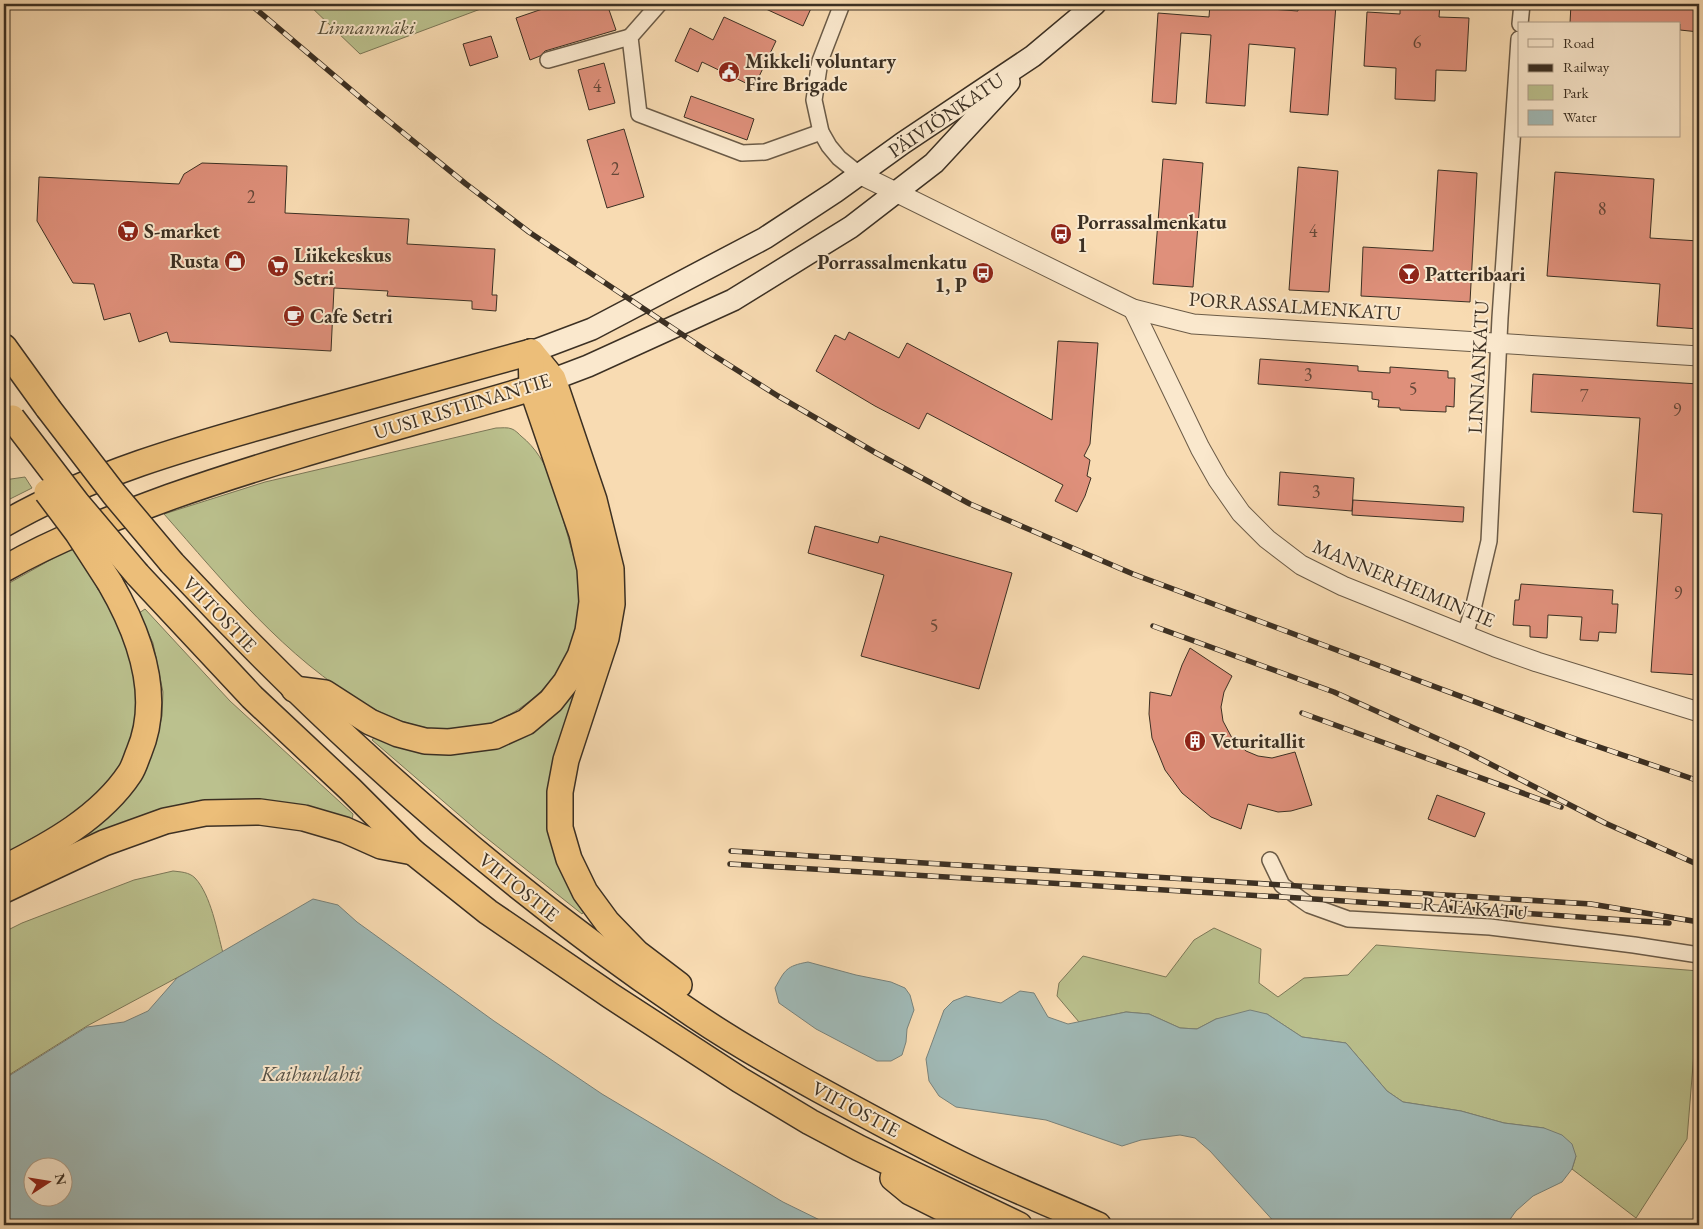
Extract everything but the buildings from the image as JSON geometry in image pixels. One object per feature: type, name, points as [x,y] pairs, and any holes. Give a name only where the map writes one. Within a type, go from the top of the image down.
[{"type":"highway","name":"VIITOSTIE","points":[[4,347],[114,494],[172,563],[294,689],[456,837],[572,930],[695,1016],[764,1058],[958,1163],[1098,1225]]},
{"type":"highway","points":[[531,352],[542,383],[594,500],[611,569],[612,604],[606,638],[566,760],[560,792],[560,828],[569,859],[585,892],[607,922],[637,953],[702,1002],[764,1058]]},
{"type":"highway","name":"UUSI RISTIINANTIE","points":[[4,524],[34,507],[125,468],[215,439],[531,352]]},
{"type":"highway","points":[[294,689],[325,693],[370,722],[398,734],[425,741],[448,742],[495,736],[526,722],[551,701],[566,682],[580,656],[588,631],[592,602],[590,569],[542,383]]},
{"type":"highway","name":"UUSI RISTIINANTIE","points":[[4,569],[65,537],[101,522],[230,476],[542,383]]},
{"type":"highway","points":[[4,868],[64,834],[111,797],[131,772],[144,742],[150,706],[147,672],[125,608],[7,420]]},
{"type":"highway","name":"VIITOSTIE","points":[[7,420],[137,574],[252,697],[350,789],[413,852],[488,912],[611,996],[740,1080],[810,1122],[859,1148],[1019,1225]]},
{"type":"highway","points":[[4,890],[104,843],[165,821],[205,813],[260,812],[304,818],[345,830],[381,846],[413,852]]},
{"type":"highway","points":[[859,1148],[910,1192],[976,1225]]},
{"type":"main road","name":"PÄIVIÖNKATU","points":[[859,174],[1033,56],[1095,4]]},
{"type":"main road","name":"PÄIVIÖNKATU","points":[[897,193],[934,163],[1033,56]]},
{"type":"main road","name":"UUSI RISTIINANTIE","points":[[531,352],[592,329],[720,263],[765,238],[859,174]]},
{"type":"main road","name":"UUSI RISTIINANTIE","points":[[542,383],[588,366],[733,300],[851,227],[897,193]]},
{"type":"street","points":[[548,60],[630,37],[659,4]]},
{"type":"street","points":[[842,4],[820,60],[814,100],[821,132],[829,146],[839,158],[859,174]]},
{"type":"street","points":[[1520,22],[1522,4]]},
{"type":"street","points":[[630,37],[639,114],[742,153],[766,152],[821,132]]},
{"type":"street","name":"LINNANKATU","points":[[1465,635],[1489,541],[1499,342],[1518,54]]},
{"type":"street","name":"PORRASSALMENKATU","points":[[859,174],[1134,309],[1193,324],[1699,356]]},
{"type":"street","name":"MANNERHEIMINTIE","points":[[1134,309],[1200,448],[1218,480],[1241,513],[1267,539],[1301,565],[1343,586],[1537,662],[1699,712]]},
{"type":"street","name":"RATAKATU","points":[[1270,860],[1282,885],[1299,898],[1309,905],[1348,919],[1490,927],[1634,944],[1699,955]]},
{"type":"green space","name":"Linnanmäki","points":[[308,4],[494,4],[360,54]]},
{"type":"green space","points":[[496,428],[509,428],[516,431],[531,446],[546,468],[556,494],[580,582],[580,604],[574,644],[564,663],[550,682],[520,708],[499,720],[477,727],[456,730],[433,729],[411,724],[388,716],[336,686],[309,665],[257,618],[164,514],[265,482]]},
{"type":"green space","points":[[25,477],[32,488],[4,502],[4,480]]},
{"type":"green space","points":[[75,546],[107,598],[136,667],[139,714],[124,759],[112,776],[92,798],[60,823],[4,854],[4,586]]},
{"type":"green space","points":[[145,609],[230,701],[353,814],[352,820],[300,805],[65,852],[61,846],[131,792],[146,768],[156,741],[162,716],[163,692],[153,643],[139,613]]},
{"type":"green space","points":[[569,691],[578,696],[556,766],[587,908],[582,914],[479,832],[372,740],[376,735],[452,753]]},
{"type":"green space","points":[[173,871],[190,875],[201,885],[213,914],[223,953],[87,1026],[4,1078],[4,932],[22,923],[134,880]]},
{"type":"green space","points":[[1214,928],[1261,949],[1259,983],[1278,997],[1304,978],[1348,975],[1376,945],[1699,971],[1687,1139],[1636,1218],[1572,1169],[1576,1156],[1544,1128],[1504,1123],[1461,1111],[1403,1102],[1387,1091],[1346,1043],[1302,1037],[1267,1014],[1216,1019],[1197,1029],[1180,1028],[1149,1014],[1126,1012],[1079,1022],[1057,996],[1059,983],[1083,956],[1166,977],[1194,940]]},
{"type":"water","name":"Kaihunlahti","points":[[313,899],[338,905],[357,922],[494,1021],[602,1094],[783,1202],[830,1225],[4,1225],[4,1079],[87,1027],[124,1022],[148,1011],[177,978]]},
{"type":"water","points":[[808,962],[891,982],[905,988],[910,995],[914,1010],[907,1029],[902,1055],[891,1061],[877,1061],[816,1029],[779,1003],[775,988],[784,973],[795,965]]},
{"type":"water","points":[[1020,991],[1034,993],[1048,1017],[1068,1024],[1126,1012],[1149,1014],[1180,1028],[1197,1029],[1216,1019],[1250,1010],[1267,1014],[1302,1037],[1346,1043],[1387,1091],[1403,1102],[1461,1111],[1504,1123],[1544,1128],[1562,1135],[1572,1144],[1576,1156],[1572,1169],[1562,1182],[1533,1196],[1516,1211],[1506,1225],[1277,1225],[1210,1151],[1195,1138],[1180,1135],[1141,1140],[1122,1146],[1046,1120],[956,1107],[939,1096],[929,1081],[926,1059],[944,1010],[953,1001],[966,996],[1001,1003]]},
{"type":"railway","points":[[250,4],[369,105],[466,184],[529,232],[778,396],[876,453],[970,504],[1133,574],[1567,736],[1699,781]]},
{"type":"railway","points":[[1153,626],[1334,692],[1465,751],[1605,823],[1699,865]]},
{"type":"railway","points":[[1302,713],[1561,807]]},
{"type":"railway","points":[[731,851],[1591,904],[1699,922]]},
{"type":"railway","points":[[730,864],[1299,898],[1669,923]]},
{"type":"place","name":"Mikkeli voluntary Fire Brigade","points":[[729,72]]},
{"type":"place","name":"S-market","points":[[128,231]]},
{"type":"place","name":"Porrassalmenkatu 1","points":[[1061,234]]},
{"type":"place","name":"Rusta","points":[[235,261]]},
{"type":"place","name":"Liikekeskus Setri","points":[[278,266]]},
{"type":"place","name":"Porrassalmenkatu 1, P","points":[[983,273]]},
{"type":"place","name":"Patteribaari","points":[[1409,274]]},
{"type":"place","name":"Cafe Setri","points":[[294,316]]},
{"type":"place","name":"Veturitallit","points":[[1195,741]]}]
